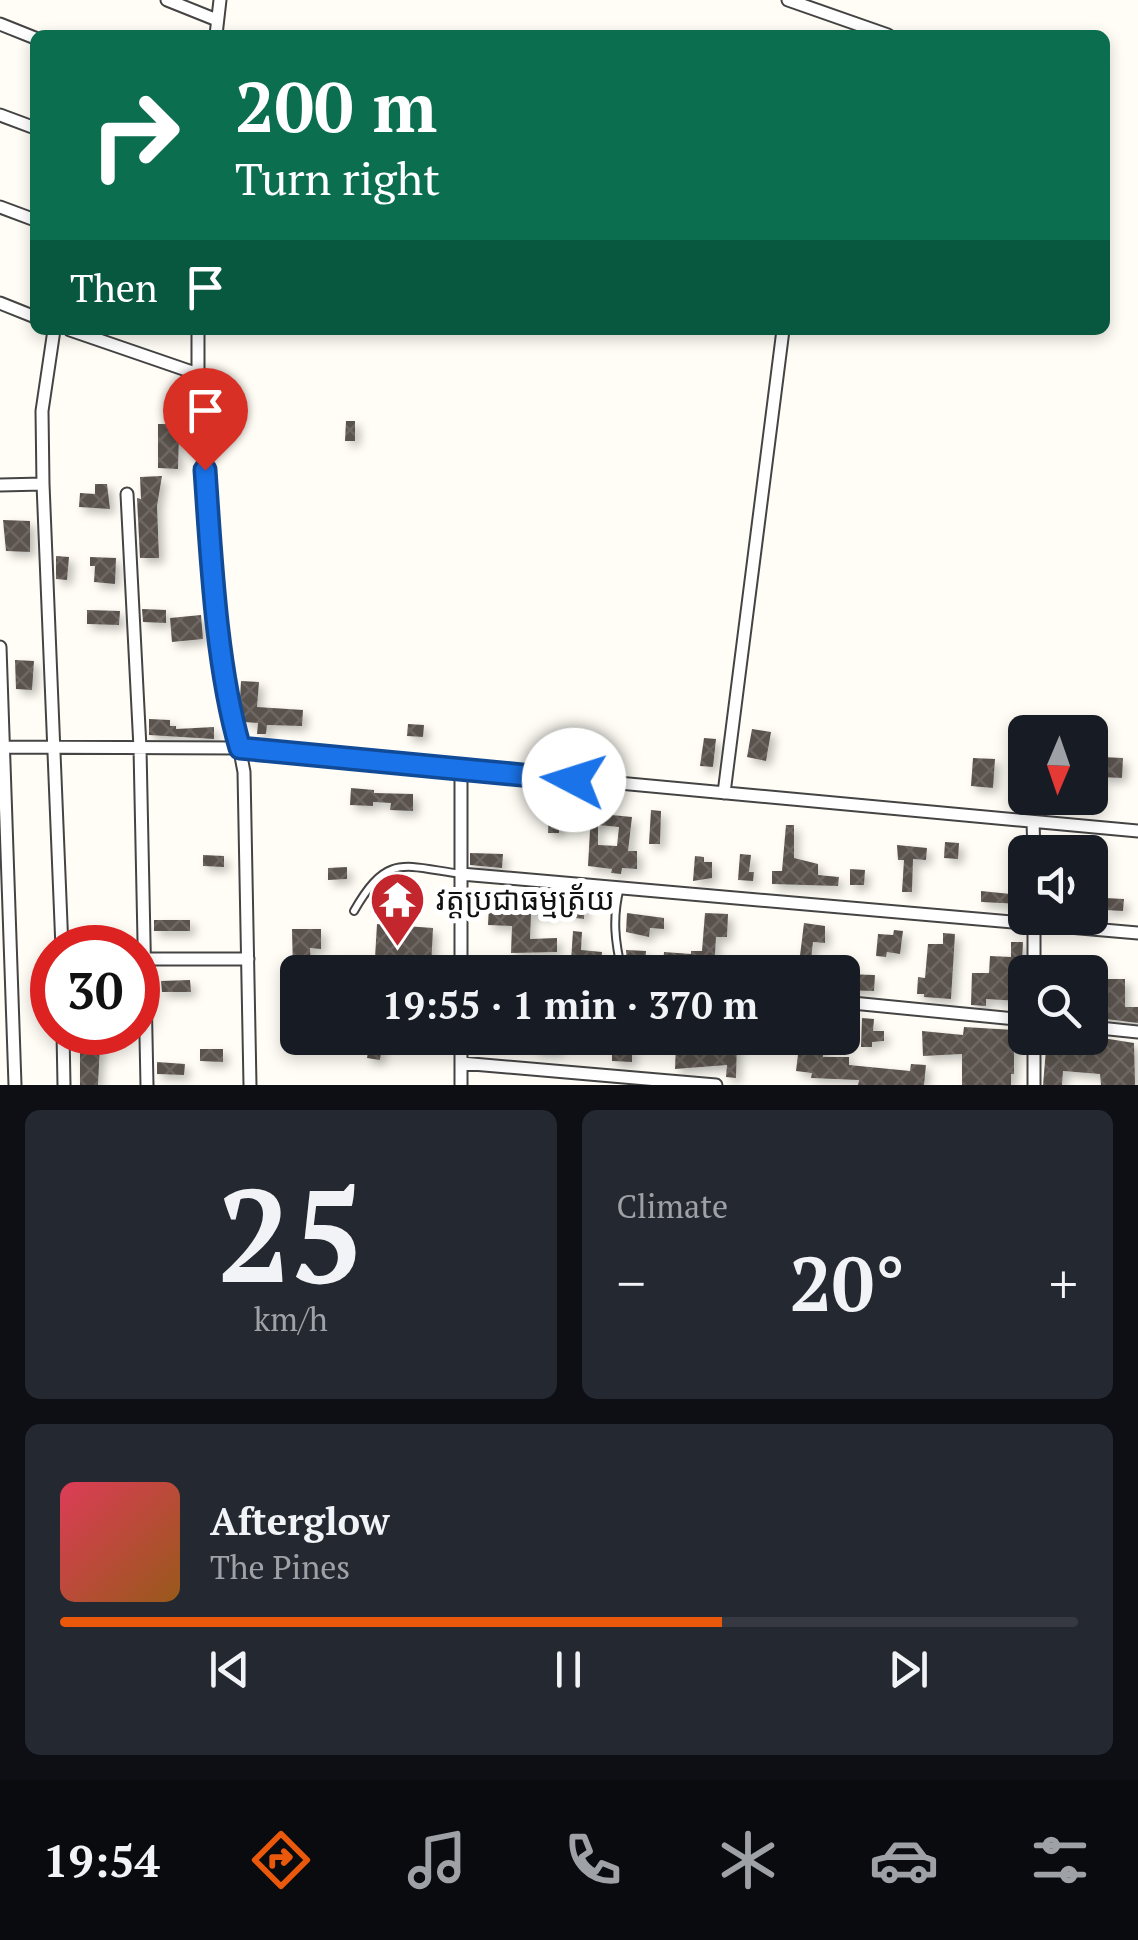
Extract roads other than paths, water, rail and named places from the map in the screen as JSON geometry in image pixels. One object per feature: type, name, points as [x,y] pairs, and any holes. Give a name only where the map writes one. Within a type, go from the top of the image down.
[{"type":"street","points":[[167,0],[217,20]]},
{"type":"street","points":[[216,30],[220,0]]},
{"type":"street","points":[[788,0],[874,30]]},
{"type":"street","points":[[0,24],[30,36]]},
{"type":"street","points":[[0,115],[30,126]]},
{"type":"street","points":[[0,207],[30,218]]},
{"type":"street","points":[[0,303],[30,314]]},
{"type":"street","points":[[53,335],[42,411],[46,612],[61,925]]},
{"type":"street","points":[[85,335],[198,374]]},
{"type":"street","points":[[198,335],[212,563],[228,688],[244,772],[250,1085]]},
{"type":"street","points":[[724,792],[782,335]]},
{"type":"street","points":[[0,485],[43,484]]},
{"type":"street","points":[[127,494],[140,748],[141,925]]},
{"type":"street","points":[[0,647],[15,1085]]},
{"type":"street","points":[[2,746],[240,748],[1138,831]]},
{"type":"street","points":[[462,770],[462,955]]},
{"type":"street","points":[[1034,822],[1034,835]]},
{"type":"street","points":[[462,874],[1008,918]]},
{"type":"street","points":[[1108,929],[1138,933]]},
{"type":"street","points":[[160,959],[248,959]]},
{"type":"street","points":[[860,1004],[1008,1018]]},
{"type":"street","points":[[1108,1029],[1138,1032]]},
{"type":"street","points":[[64,1055],[64,1085]]},
{"type":"street","points":[[146,1055],[147,1085]]},
{"type":"street","points":[[462,1055],[462,1085]]},
{"type":"street","points":[[1034,1055],[1034,1085]]},
{"type":"street","points":[[462,1063],[716,1085]]},
{"type":"lane","points":[[354,910],[377,876],[399,866],[462,874]]},
{"type":"lane","points":[[618,955],[614,939],[620,887]]},
{"type":"place","name":"វត្តប្រជាធម្មត្រ័យ","points":[[397,949]]}]
